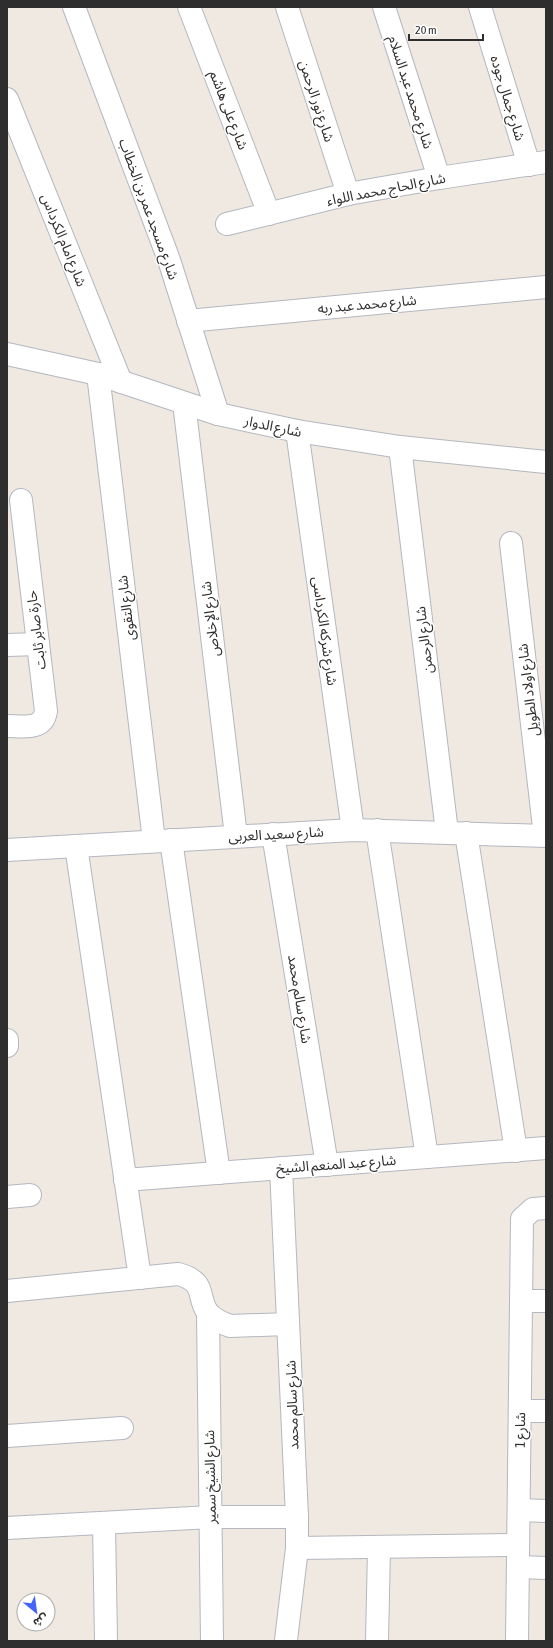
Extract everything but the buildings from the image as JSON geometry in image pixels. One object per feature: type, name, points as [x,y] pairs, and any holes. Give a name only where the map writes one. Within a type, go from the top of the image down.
[{"type":"street","name":"شارع مسجد عمر بن الخطاب","points":[[74,7],[166,252],[218,414]]},
{"type":"street","name":"شارع على هاشم","points":[[189,7],[269,214]]},
{"type":"street","name":"شارع نور الرحمن","points":[[287,7],[348,194]]},
{"type":"street","name":"شارع محمد عبد السلام","points":[[384,7],[439,178]]},
{"type":"street","name":"شارع جمال جوده","points":[[480,7],[538,164]]},
{"type":"street","name":"شارع امام الكرداس","points":[[7,99],[14,137],[121,382]]},
{"type":"street","name":"شارع الحاج محمد اللواء","points":[[227,224],[348,194],[439,178],[538,164]]},
{"type":"street","name":"شارع محمد عبد ربه","points":[[188,321],[546,287]]},
{"type":"street","name":"شارع الدوار","points":[[7,354],[98,374],[218,414],[298,431],[400,447],[546,462]]},
{"type":"street","name":"شارع التقوى","points":[[98,374],[162,840],[219,1173]]},
{"type":"street","name":"شارع الإخلاص","points":[[184,403],[236,836]]},
{"type":"street","name":"شارع شركه الكرداسى","points":[[298,431],[353,830]]},
{"type":"street","name":"شارع الرحمن","points":[[400,447],[457,832],[516,1151]]},
{"type":"street","name":"حارة صابر ثابت","points":[[7,726],[33,726],[40,724],[45,719],[46,711],[21,500]]},
{"type":"street","name":"شارع اولاد الطويل","points":[[511,543],[546,836]]},
{"type":"street","points":[[7,645],[38,644]]},
{"type":"street","name":"شارع سعيد العربى","points":[[7,850],[353,830],[457,832],[546,836]]},
{"type":"street","points":[[377,830],[427,1157]]},
{"type":"street","name":"شارع سالم محمد","points":[[273,834],[327,1165]]},
{"type":"street","points":[[7,1291],[140,1278],[76,846]]},
{"type":"street","points":[[7,1040],[7,1046]]},
{"type":"street","name":"شارع عبد المنعم الشيخ","points":[[125,1180],[546,1148]]},
{"type":"street","name":"شارع سالم محمد","points":[[281,1168],[297,1517],[297,1548],[286,1640]]},
{"type":"street","points":[[7,1197],[30,1194]]},
{"type":"street","name":"شارع 1","points":[[517,1641],[522,1219],[533,1209],[546,1208]]},
{"type":"street","name":"شارع الشيخ سمير","points":[[140,1278],[178,1274],[188,1276],[195,1282],[200,1290],[208,1313],[212,1641]]},
{"type":"street","points":[[521,1301],[546,1301]]},
{"type":"street","points":[[208,1313],[215,1319],[230,1326],[288,1324]]},
{"type":"street","points":[[520,1411],[546,1411]]},
{"type":"street","points":[[7,1436],[122,1428]]},
{"type":"street","points":[[519,1510],[546,1511]]},
{"type":"street","points":[[7,1528],[211,1517],[297,1517]]},
{"type":"street","points":[[104,1523],[106,1641]]},
{"type":"street","points":[[297,1548],[518,1545]]},
{"type":"street","points":[[377,1641],[379,1548]]},
{"type":"street","points":[[518,1566],[546,1568]]}]
